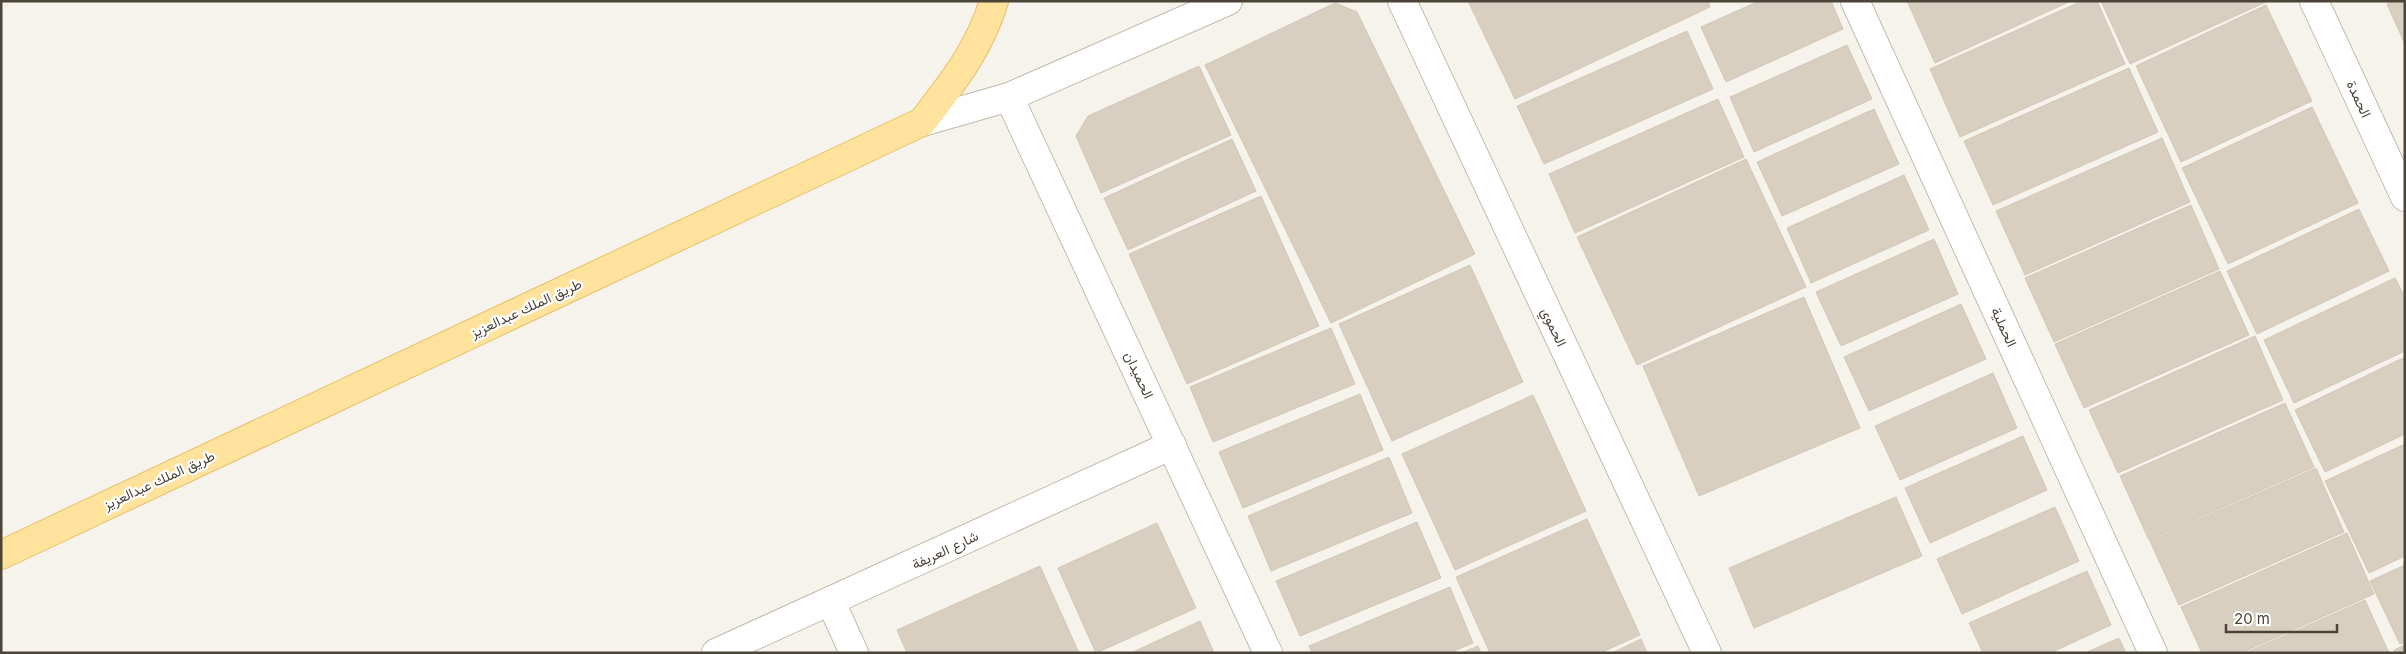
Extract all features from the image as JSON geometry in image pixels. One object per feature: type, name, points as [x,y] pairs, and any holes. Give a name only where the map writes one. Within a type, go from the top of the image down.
[{"type":"main road","name":"طريق الملك عبدالعزيز","points":[[1,555],[922,122],[965,66],[988,20],[994,1]]},
{"type":"street","points":[[922,122],[1009,97],[1228,1]]},
{"type":"street","name":"الحموي","points":[[1402,1],[1707,653]]},
{"type":"street","name":"الحملية","points":[[1854,1],[2153,653]]},
{"type":"street","name":"الحمدة","points":[[2314,1],[2405,197]]},
{"type":"street","name":"الحميدان","points":[[1009,97],[1268,653]]},
{"type":"street","name":"شارع العريفة","points":[[716,653],[1172,445]]},
{"type":"street","points":[[831,602],[854,653]]},
{"type":"building","points":[[1468,1],[1708,1],[1710,7],[1515,99]]},
{"type":"building","points":[[1759,1],[1831,1],[1843,29],[1726,82],[1701,27]]},
{"type":"building","points":[[1907,1],[2071,1],[1935,63]]},
{"type":"building","points":[[2082,1],[2097,1],[2125,64],[1960,137],[1930,69]]},
{"type":"building","points":[[2101,1],[2268,1],[2130,64]]},
{"type":"building","points":[[2392,1],[2405,1],[2405,44],[2387,4]]},
{"type":"building","points":[[1335,3],[1357,12],[1475,254],[1331,323],[1205,65]]},
{"type":"building","points":[[2266,5],[2312,101],[2181,162],[2136,66]]},
{"type":"building","points":[[1687,31],[1713,89],[1544,164],[1517,106]]},
{"type":"building","points":[[1847,45],[1872,99],[1754,152],[1730,97]]},
{"type":"building","points":[[1199,66],[1231,135],[1101,193],[1076,136],[1088,116]]},
{"type":"building","points":[[2129,68],[2158,132],[1993,205],[1964,141]]},
{"type":"building","points":[[1718,99],[1744,157],[1575,233],[1549,174]]},
{"type":"building","points":[[2312,107],[2358,203],[2228,264],[2182,168]]},
{"type":"building","points":[[1874,109],[1899,164],[1782,216],[1757,162]]},
{"type":"building","points":[[2162,138],[2190,202],[2025,275],[1996,211]]},
{"type":"building","points":[[1232,139],[1256,191],[1128,250],[1104,198]]},
{"type":"building","points":[[1746,159],[1806,287],[1637,365],[1577,237]]},
{"type":"building","points":[[1904,175],[1929,230],[1811,283],[1787,228]]},
{"type":"building","points":[[1261,196],[1319,326],[1187,384],[1129,254]]},
{"type":"building","points":[[2191,205],[2219,269],[2054,342],[2025,278]]},
{"type":"building","points":[[2359,209],[2389,271],[2257,334],[2227,271]]},
{"type":"building","points":[[1934,239],[1958,294],[1841,346],[1816,292]]},
{"type":"building","points":[[1470,265],[1523,382],[1392,441],[1339,324]]},
{"type":"building","points":[[2220,271],[2249,335],[2084,408],[2055,344]]},
{"type":"building","points":[[2395,278],[2405,297],[2405,351],[2294,403],[2264,340]]},
{"type":"building","points":[[1804,297],[1860,428],[1699,496],[1643,366]]},
{"type":"building","points":[[1961,304],[1986,359],[1869,411],[1844,357]]},
{"type":"building","points":[[1331,328],[1355,384],[1213,442],[1190,387]]},
{"type":"building","points":[[2255,336],[2283,400],[2118,473],[2089,410]]},
{"type":"building","points":[[2405,357],[2405,434],[2325,472],[2295,410]]},
{"type":"building","points":[[1993,373],[2017,428],[1900,480],[1875,426]]},
{"type":"building","points":[[1360,394],[1383,450],[1243,508],[1219,452]]},
{"type":"building","points":[[1533,395],[1586,511],[1455,570],[1402,454]]},
{"type":"building","points":[[2285,403],[2314,467],[2149,540],[2120,476]]},
{"type":"building","points":[[2023,436],[2047,490],[1930,543],[1905,488]]},
{"type":"building","points":[[2405,444],[2405,556],[2369,573],[2325,481]]},
{"type":"building","points":[[1389,457],[1412,513],[1271,571],[1248,516]]},
{"type":"building","points":[[2316,468],[2344,532],[2179,605],[2150,541]]},
{"type":"building","points":[[1896,497],[1922,556],[1754,628],[1729,568]]},
{"type":"building","points":[[2055,507],[2079,561],[1962,614],[1937,559]]},
{"type":"building","points":[[1587,519],[1640,635],[1600,653],[1490,653],[1456,577]]},
{"type":"building","points":[[1417,522],[1441,578],[1300,636],[1276,581]]},
{"type":"building","points":[[1157,523],[1196,608],[1096,653],[1058,568]]},
{"type":"building","points":[[2347,533],[2374,594],[2241,653],[2202,653],[2181,607]]},
{"type":"building","points":[[2405,565],[2405,642],[2400,644],[2370,581]]},
{"type":"building","points":[[1040,566],[1079,653],[907,653],[897,630]]},
{"type":"building","points":[[2087,571],[2111,625],[2050,653],[1983,653],[1969,623]]},
{"type":"building","points":[[1450,587],[1473,643],[1449,653],[1312,653],[1309,646]]},
{"type":"building","points":[[2365,600],[2389,653],[2245,653]]},
{"type":"building","points":[[1200,621],[1214,653],[1131,653]]},
{"type":"building","points":[[2119,638],[2126,653],[2085,653]]},
{"type":"building","points":[[1641,639],[1647,653],[1612,653]]},
{"type":"building","points":[[2405,645],[2405,653],[2395,653],[2394,650]]},
{"type":"building","points":[[1478,646],[1481,653],[1461,653]]}]
